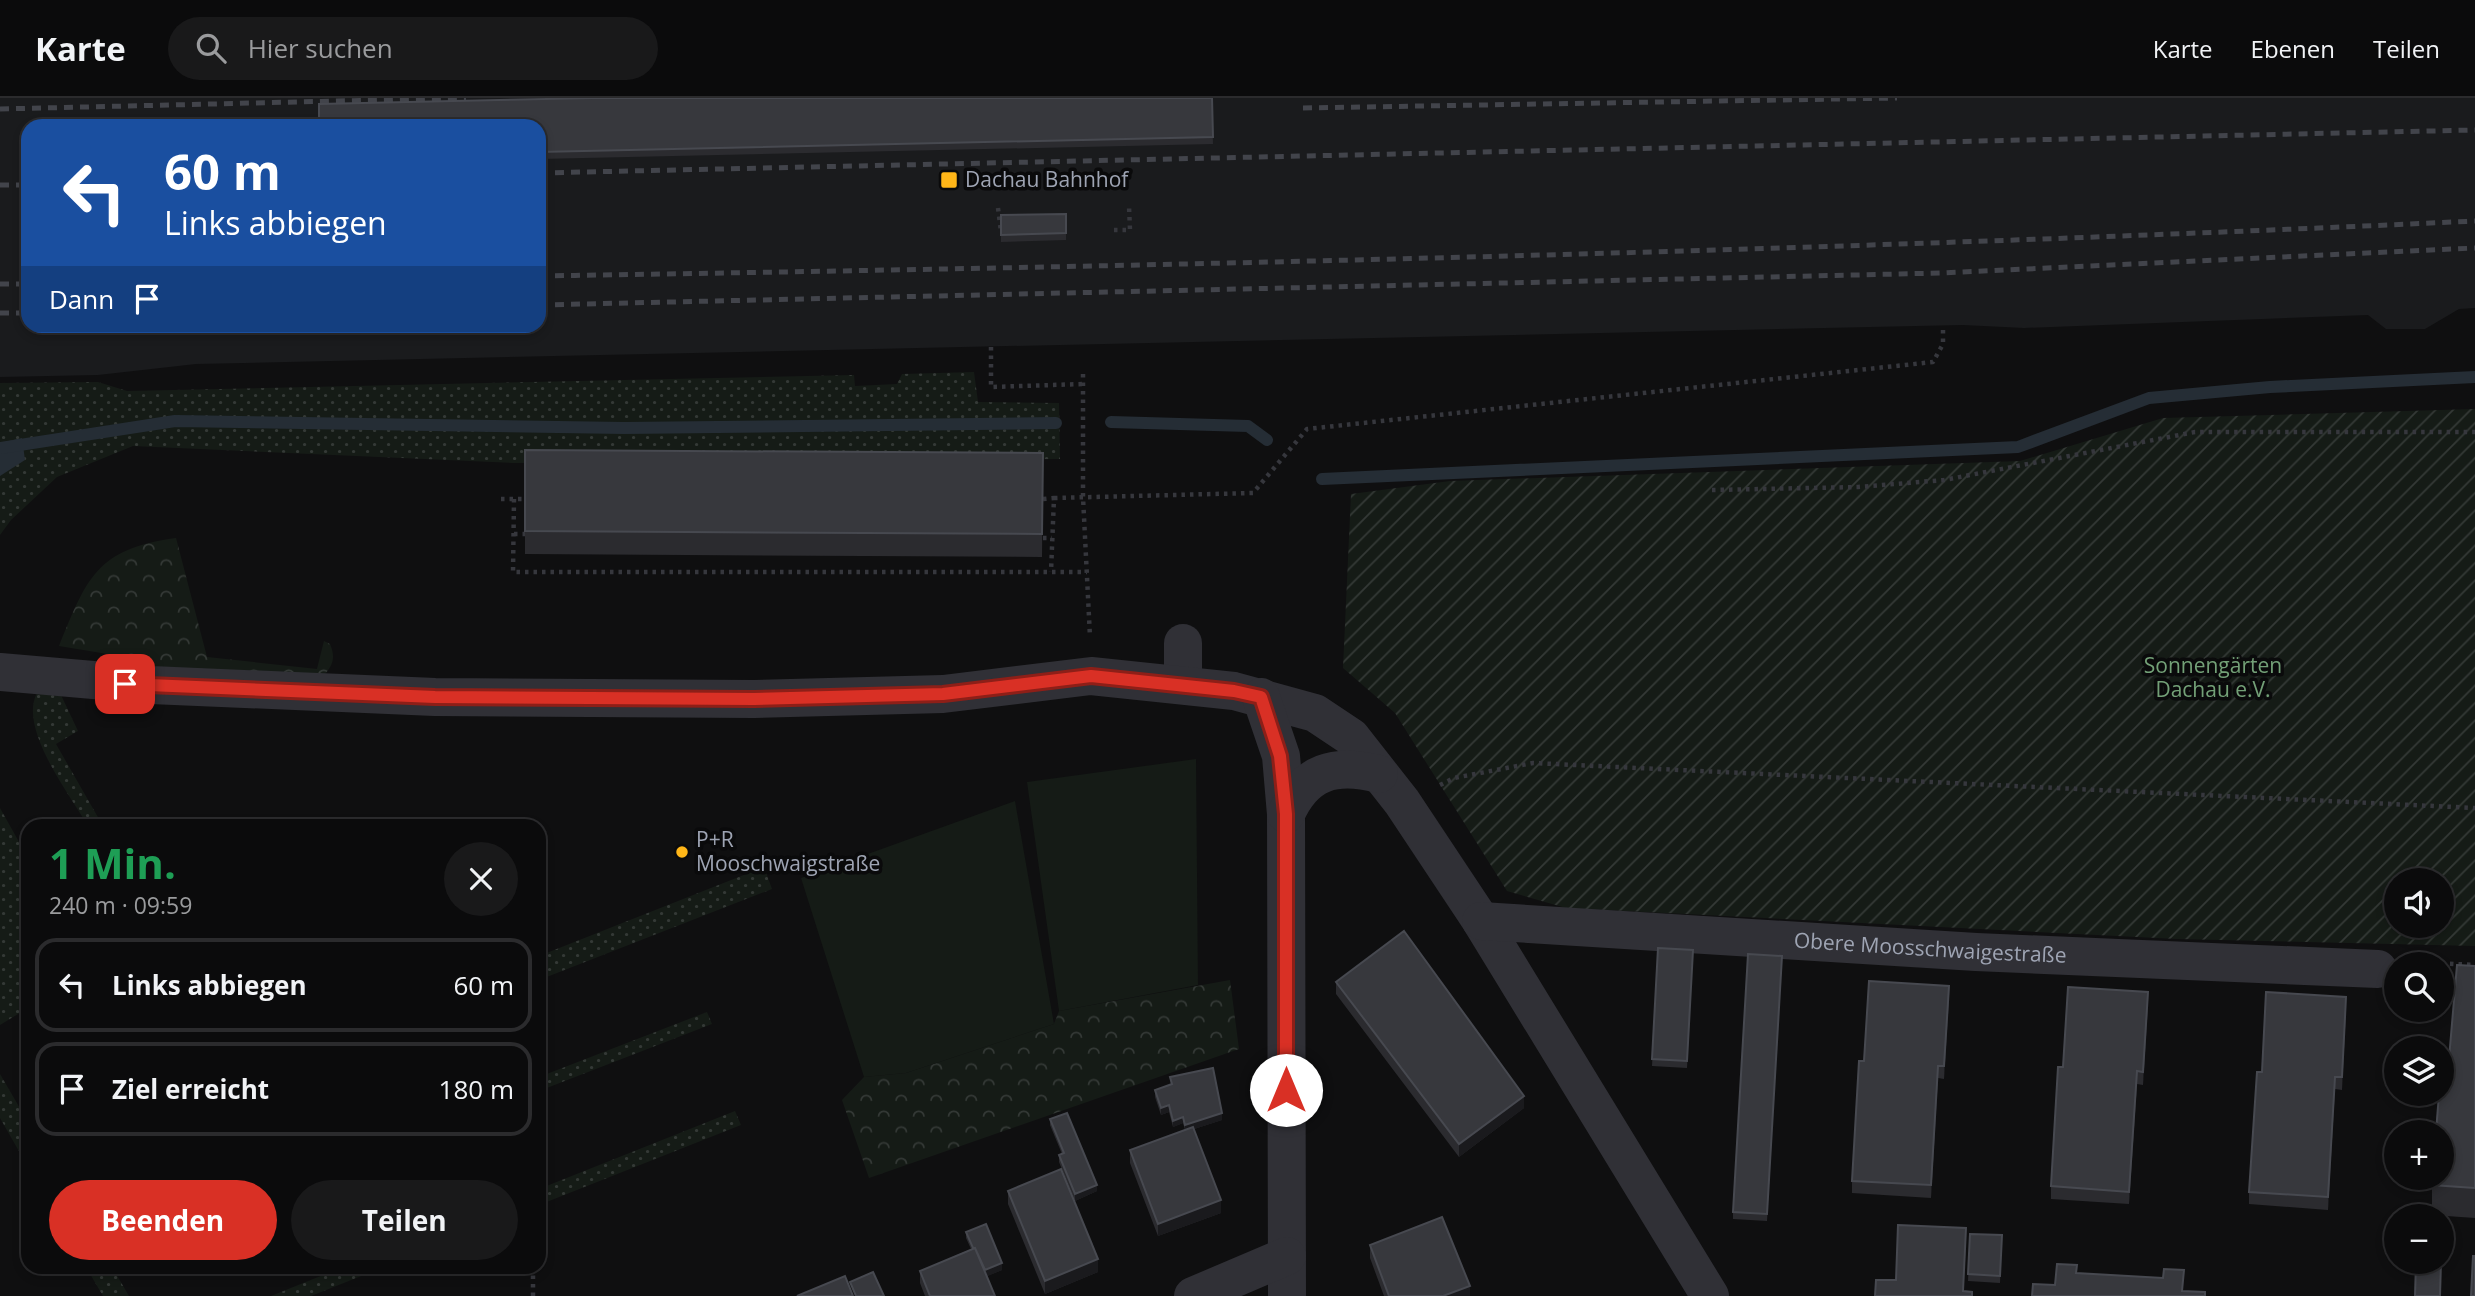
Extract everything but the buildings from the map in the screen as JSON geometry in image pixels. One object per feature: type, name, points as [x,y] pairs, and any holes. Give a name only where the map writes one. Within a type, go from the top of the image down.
[{"type":"street","points":[[1183,643],[1183,685]]},
{"type":"street","points":[[0,672],[152,685],[435,697],[727,699],[943,694],[1091,676],[1183,685],[1261,697],[1315,713],[1351,737],[1481,921],[1710,1296]]},
{"type":"street","points":[[1261,697],[1280,756],[1286,814],[1287,1296]]},
{"type":"street","points":[[1286,814],[1297,791],[1311,779],[1332,770],[1357,768],[1379,774]]},
{"type":"street","name":"Obere Moosschwaigestraße","points":[[1481,921],[1976,952],[2384,967]]},
{"type":"street","points":[[1193,1296],[1287,1255]]},
{"type":"path","points":[[1114,230],[1129,230],[1129,206]]},
{"type":"path","points":[[999,208],[1001,232]]},
{"type":"path","points":[[1043,499],[1252,494],[1307,429],[1933,362],[1943,344],[1943,326]]},
{"type":"path","points":[[990,347],[992,387],[1083,384]]},
{"type":"path","points":[[1083,374],[1083,497],[1091,676]]},
{"type":"path","points":[[1712,490],[1858,487],[1944,480],[2195,432],[2475,432]]},
{"type":"path","points":[[1051,572],[1054,498]]},
{"type":"path","points":[[501,499],[525,499]]},
{"type":"path","points":[[514,499],[513,572],[1087,572]]},
{"type":"path","points":[[514,534],[524,534]]},
{"type":"path","points":[[1043,538],[1052,538]]},
{"type":"path","points":[[1454,778],[1546,763],[2475,808]]},
{"type":"path","points":[[2454,966],[2475,965]]},
{"type":"path","points":[[533,1274],[533,1296]]},
{"type":"shaded area","points":[[0,98],[2475,98],[2475,308],[2459,309],[2425,329],[2386,329],[2368,315],[2024,328],[1963,325],[196,364],[98,375],[0,377]]},
{"type":"shaded area","points":[[22,438],[25,460],[0,476],[0,443]]},
{"type":"green space","points":[[974,372],[978,402],[1059,403],[1060,459],[513,463],[133,446],[57,477],[11,520],[0,535],[0,383],[98,382],[127,391],[854,375],[855,386],[897,384],[902,374]]},
{"type":"green space","name":"Sonnengärten Dachau e.V.","points":[[2475,409],[2475,946],[2177,939],[1566,908],[1507,891],[1395,713],[1343,668],[1351,494],[1450,481],[2020,461],[2163,418]]},
{"type":"green space","points":[[176,538],[207,657],[317,669],[324,641],[330,644],[333,656],[325,674],[170,674],[144,660],[59,646],[87,585],[111,559],[149,543]]},
{"type":"green space","points":[[37,693],[61,695],[78,731],[56,744],[99,819],[84,819],[59,780],[40,742],[34,724],[33,707]]},
{"type":"green space","points":[[1196,759],[1198,985],[1059,1011],[1027,782]]},
{"type":"green space","points":[[1015,801],[1054,1024],[906,1073],[864,1077],[801,878]]},
{"type":"green space","points":[[0,808],[21,846],[21,1012],[0,1025]]},
{"type":"green space","points":[[764,867],[772,889],[546,977],[546,953]]},
{"type":"green space","points":[[1230,980],[1239,1049],[869,1178],[842,1100],[864,1077],[906,1073],[1054,1024],[1059,1011]]},
{"type":"green space","points":[[707,1012],[712,1024],[546,1088],[546,1074]]},
{"type":"green space","points":[[0,1074],[21,1110],[21,1155],[0,1118]]},
{"type":"green space","points":[[735,1111],[741,1125],[546,1202],[546,1186]]},
{"type":"green space","points":[[90,1274],[116,1274],[129,1296],[103,1296]]},
{"type":"green space","points":[[326,1274],[366,1274],[311,1296],[271,1296]]},
{"type":"waterway","points":[[1322,479],[2018,447],[2149,398],[2270,387],[2475,377]]},
{"type":"waterway","points":[[0,448],[175,421],[624,428],[1056,423]]},
{"type":"waterway","points":[[1111,422],[1248,426],[1267,440]]},
{"type":"railway","points":[[0,109],[466,98]]},
{"type":"railway","points":[[1303,108],[1897,98]]},
{"type":"railway","points":[[546,173],[2475,130]]},
{"type":"railway","points":[[0,185],[21,185]]},
{"type":"railway","points":[[546,276],[1507,256],[1991,241],[2475,221]]},
{"type":"railway","points":[[546,305],[1942,273],[2475,248]]},
{"type":"railway","points":[[0,284],[21,284]]},
{"type":"railway","points":[[0,313],[21,313]]},
{"type":"place","name":"Dachau Bahnhof","points":[[949,180]]},
{"type":"place","name":"P+R Mooschwaigstraße","points":[[682,852]]},
{"type":"route","points":[[125,684],[435,697],[754,699],[943,694],[1091,676],[1234,691],[1261,697],[1280,756],[1286,814],[1286,1090]]}]
